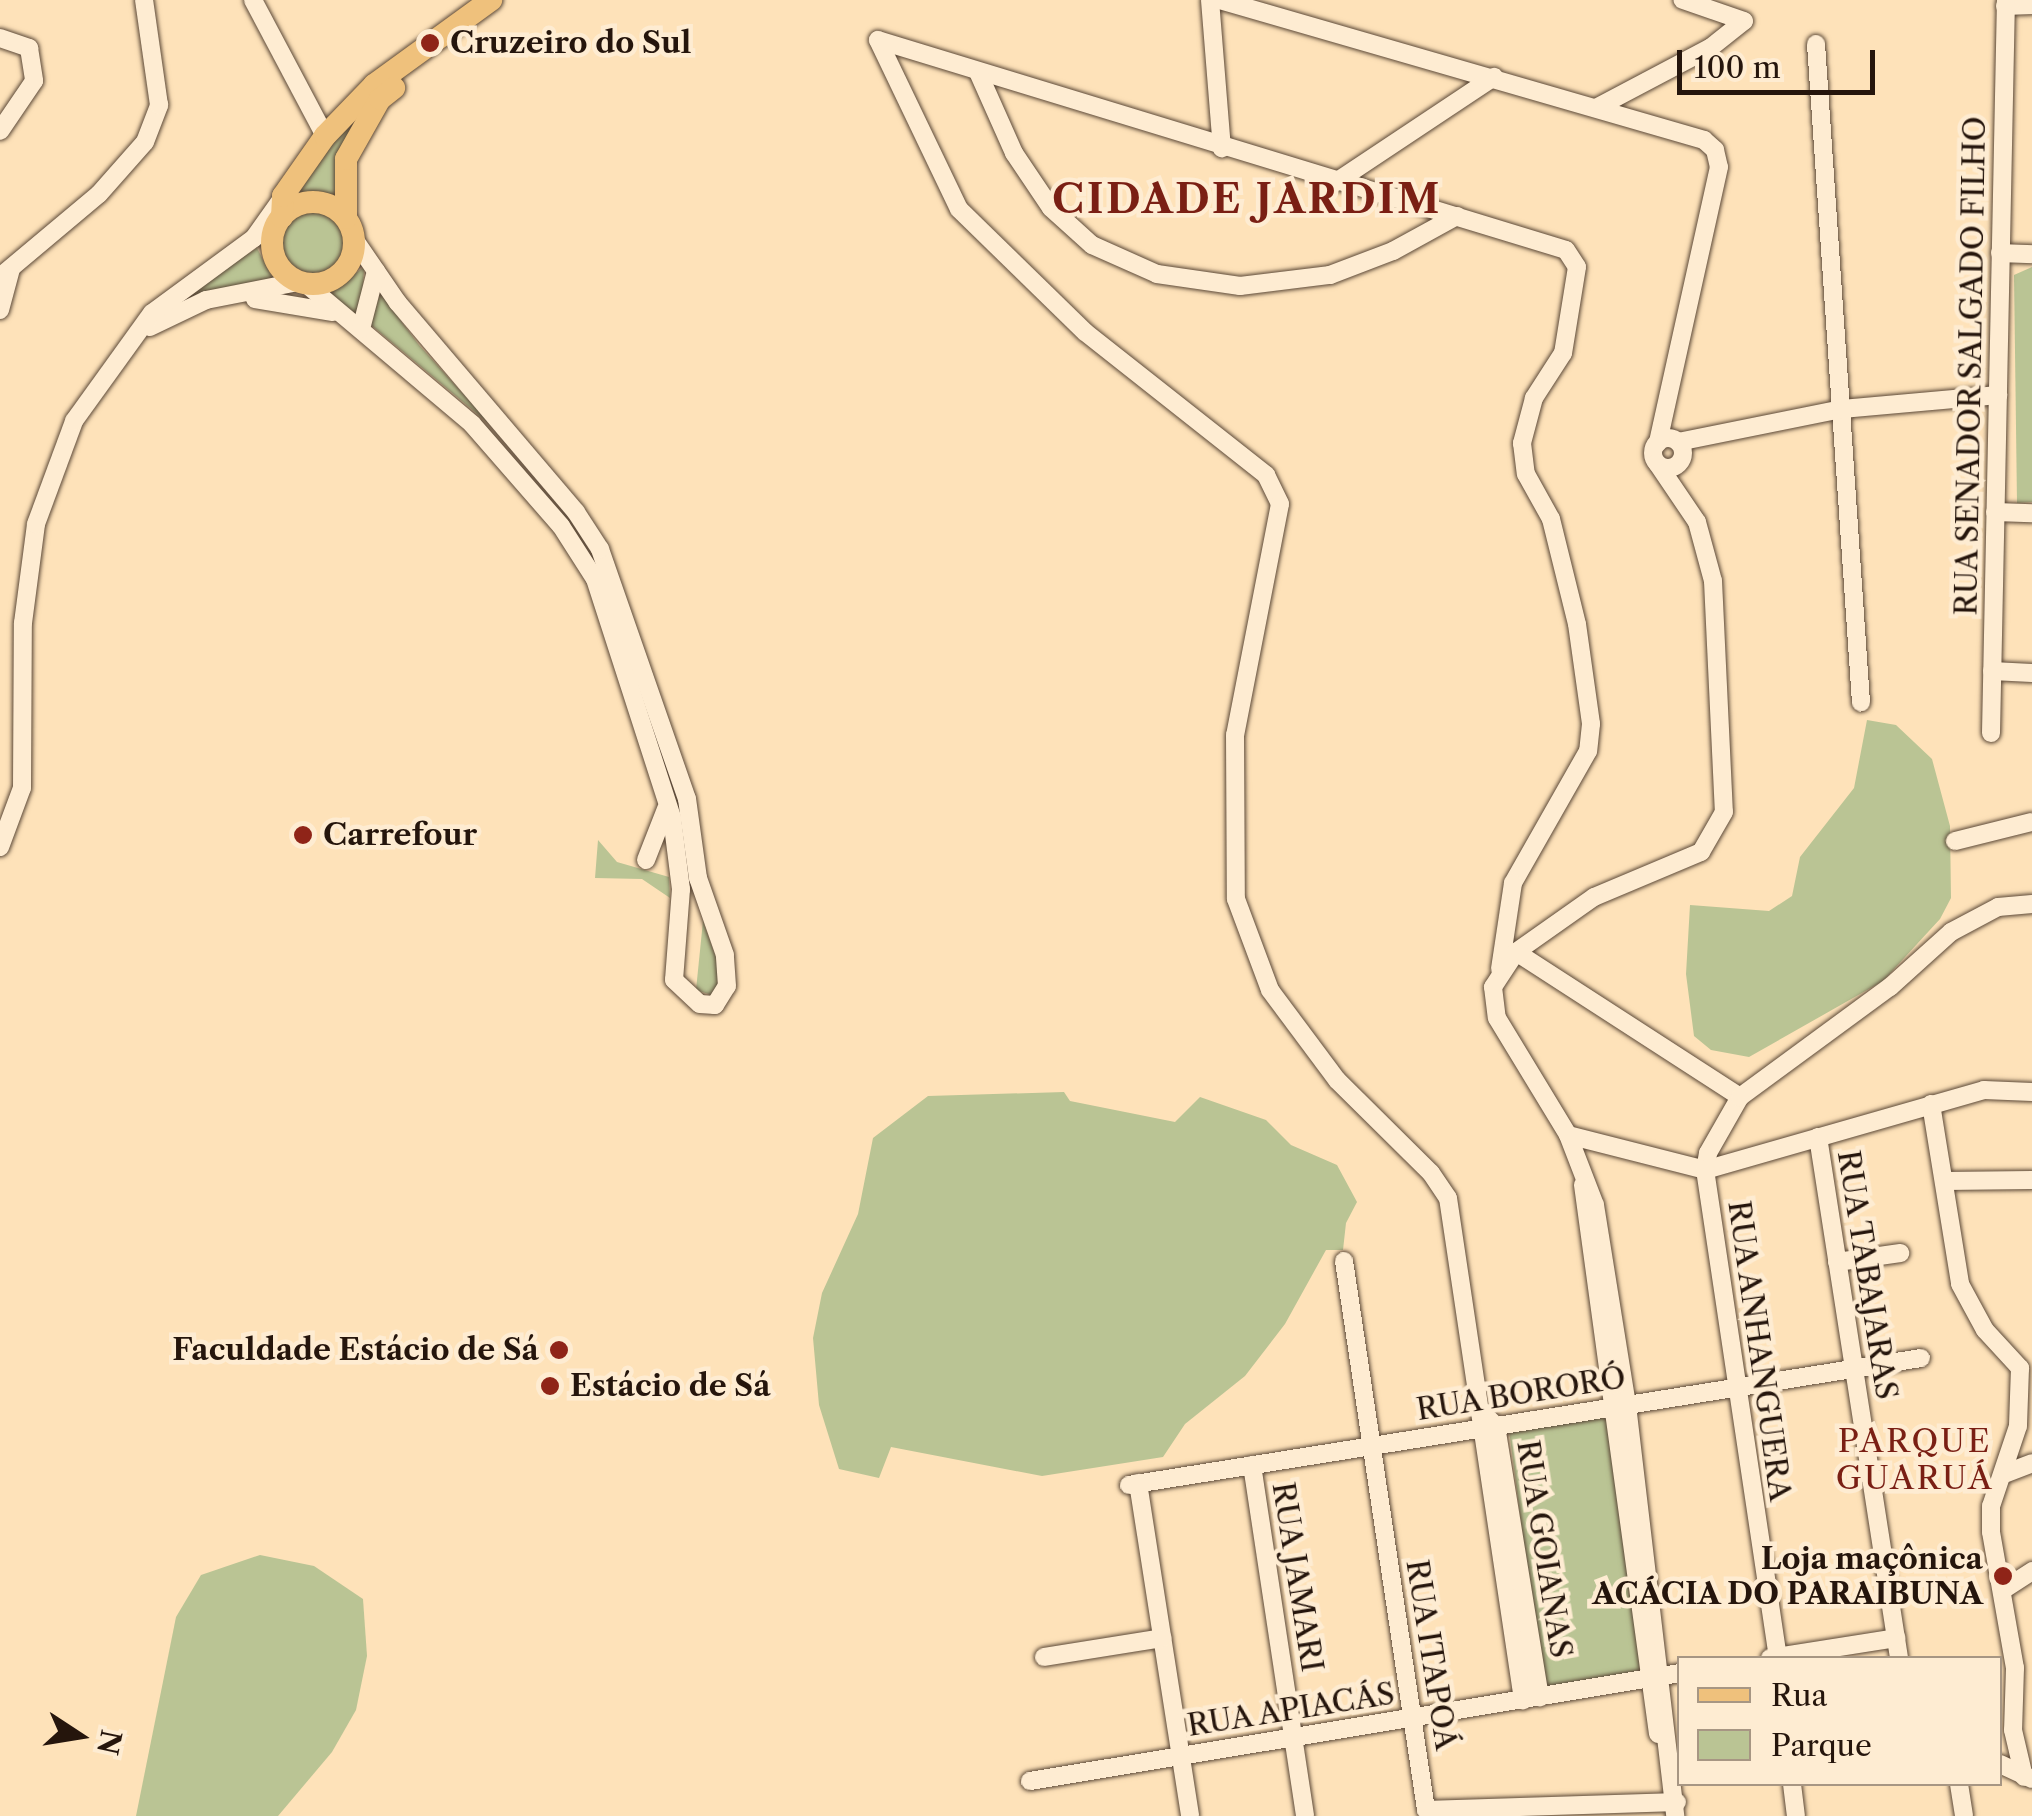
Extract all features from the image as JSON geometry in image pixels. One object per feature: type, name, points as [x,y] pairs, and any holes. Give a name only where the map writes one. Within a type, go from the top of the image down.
[{"type":"main road","points":[[354,138],[350,195],[361,246],[341,274],[302,283],[275,258],[281,212],[325,136],[374,85],[491,0]]},
{"type":"main road","points":[[361,246],[342,180],[354,138],[380,99],[512,0]]},
{"type":"main road","points":[[281,212],[312,202],[361,246]]},
{"type":"street","points":[[0,310],[5,273],[99,194],[146,142],[158,104],[144,0]]},
{"type":"street","points":[[252,0],[325,136]]},
{"type":"street","points":[[1210,0],[1222,149]]},
{"type":"street","points":[[1220,0],[1704,140],[1715,150],[1718,167],[1668,408],[1668,441],[1658,463]]},
{"type":"street","points":[[1596,108],[1710,48],[1744,20],[1683,0]]},
{"type":"street","points":[[2006,3],[2032,5]]},
{"type":"street","name":"RUA SENADOR SALGADO FILHO","points":[[1991,733],[2006,3]]},
{"type":"street","points":[[0,38],[28,48],[34,80],[0,131]]},
{"type":"street","name":"RUA GOIANAS","points":[[978,72],[878,40],[959,209],[1084,332],[1266,475],[1280,504],[1235,735],[1236,899],[1282,1006],[1337,1080],[1448,1198],[1531,1698]]},
{"type":"street","points":[[1816,44],[1861,702]]},
{"type":"street","points":[[978,72],[1222,149],[1566,250],[1576,267],[1563,353],[1534,398],[1522,443],[1526,474],[1551,519],[1573,607],[1591,724],[1579,768],[1512,883],[1500,970],[1493,987],[1497,1018],[1568,1135],[1584,1179],[1644,1592],[1664,1676],[1673,1809]]},
{"type":"street","points":[[978,72],[1014,152],[1051,208],[1092,245],[1157,274],[1240,286],[1330,275],[1394,251],[1457,216]]},
{"type":"street","points":[[1336,182],[1494,78]]},
{"type":"street","points":[[0,847],[22,788],[22,624],[36,524],[74,421],[133,339],[180,289],[254,238],[281,212]]},
{"type":"street","points":[[254,238],[281,212]]},
{"type":"street","points":[[361,246],[361,330]]},
{"type":"street","points":[[133,339],[167,316],[227,296],[302,283],[472,424],[572,542],[595,580],[689,876],[727,978],[722,1000],[708,1006],[674,980],[689,876],[687,799],[600,549],[361,246]]},
{"type":"street","points":[[2000,253],[2032,254]]},
{"type":"street","points":[[227,296],[343,316]]},
{"type":"street","points":[[1668,441],[1842,409],[1998,395]]},
{"type":"street","points":[[1668,441],[1683,454],[1677,464],[1676,494]]},
{"type":"street","points":[[1500,970],[1516,952],[1594,897],[1701,852],[1724,812],[1713,581],[1697,522],[1658,463]]},
{"type":"street","points":[[1658,463],[1677,464]]},
{"type":"street","points":[[1995,512],[2032,513]]},
{"type":"street","points":[[1992,671],[2032,672]]},
{"type":"street","points":[[646,860],[664,818],[661,784]]},
{"type":"street","points":[[1955,841],[2032,822]]},
{"type":"street","points":[[1705,1170],[1715,1137],[1740,1098],[1890,986],[1951,932],[1998,907],[2032,904]]},
{"type":"street","points":[[1516,952],[1740,1098]]},
{"type":"street","points":[[1568,1135],[1705,1170],[1984,1090],[2032,1092]]},
{"type":"street","points":[[1931,1104],[1967,1302],[2026,1367],[2018,1426],[1991,1506],[2015,1668],[2013,1730],[2028,1778]]},
{"type":"street","name":"RUA TABAJARAS","points":[[1818,1137],[1899,1656]]},
{"type":"street","name":"RUA ANHANGUERA","points":[[1705,1170],[1778,1656]]},
{"type":"street","points":[[1945,1181],[2032,1180]]},
{"type":"street","points":[[1837,1262],[1900,1252]]},
{"type":"street","name":"RUA ITAPOÁ","points":[[1344,1261],[1426,1810],[1673,1809]]},
{"type":"street","name":"RUA BORORÓ","points":[[1162,1638],[1134,1484],[1487,1423],[1921,1358]]},
{"type":"street","points":[[2004,1474],[2032,1463]]},
{"type":"street","name":"RUA JAMARI","points":[[1252,1465],[1305,1816]]},
{"type":"street","points":[[2003,1590],[2032,1571]]},
{"type":"street","points":[[1044,1657],[1162,1638],[1190,1816]]},
{"type":"street","points":[[1790,1656],[1896,1638]]},
{"type":"street","name":"RUA APIACÁS","points":[[1030,1782],[1664,1676]]},
{"type":"street","points":[[2002,1765],[2028,1778]]},
{"type":"street","points":[[1792,1786],[1796,1816]]},
{"type":"street","points":[[1959,1786],[1964,1816]]},
{"type":"green space","points":[[376,95],[338,197],[292,200],[334,138]]},
{"type":"green space","points":[[314,211],[338,221],[348,245],[338,269],[314,279],[290,269],[280,245],[290,221]]},
{"type":"green space","points":[[257,248],[273,279],[181,301],[182,296]]},
{"type":"green space","points":[[364,267],[363,289],[356,315],[326,295]]},
{"type":"green space","points":[[2032,267],[2032,502],[2017,503],[2014,275]]},
{"type":"green space","points":[[380,293],[419,345],[493,427],[371,325]]},
{"type":"green space","points":[[1867,720],[1896,725],[1932,759],[1950,826],[1951,898],[1940,919],[1883,981],[1749,1057],[1711,1050],[1694,1036],[1686,974],[1690,905],[1769,911],[1792,896],[1800,857],[1854,788]]},
{"type":"green space","points":[[598,840],[617,862],[669,877],[670,898],[642,879],[595,878]]},
{"type":"green space","points":[[703,921],[721,972],[715,996],[696,990]]},
{"type":"green space","points":[[1064,1092],[1070,1101],[1175,1122],[1200,1097],[1266,1120],[1291,1145],[1337,1165],[1357,1202],[1346,1223],[1343,1250],[1326,1250],[1285,1324],[1245,1376],[1185,1424],[1163,1457],[1042,1476],[891,1447],[879,1478],[839,1469],[819,1405],[813,1338],[822,1293],[858,1214],[873,1138],[928,1096]]},
{"type":"green space","points":[[1609,1408],[1645,1677],[1543,1692],[1509,1430]]},
{"type":"green space","points":[[260,1555],[314,1566],[363,1599],[367,1656],[356,1710],[332,1752],[278,1816],[136,1816],[176,1617],[201,1575]]},
{"type":"place","name":"Cruzeiro do Sul","points":[[430,43]]},
{"type":"place","name":"Carrefour","points":[[303,835]]},
{"type":"place","name":"Faculdade Estácio de Sá","points":[[559,1350]]},
{"type":"place","name":"Estácio de Sá","points":[[550,1386]]},
{"type":"place","name":"Loja maçônica ACÁCIA DO PARAIBUNA","points":[[2003,1576]]},
{"type":"district","name":"CIDADE JARDIM","points":[[1247,199]]},
{"type":"district","name":"PARQUE GUARUÁ","points":[[1915,1460]]}]
